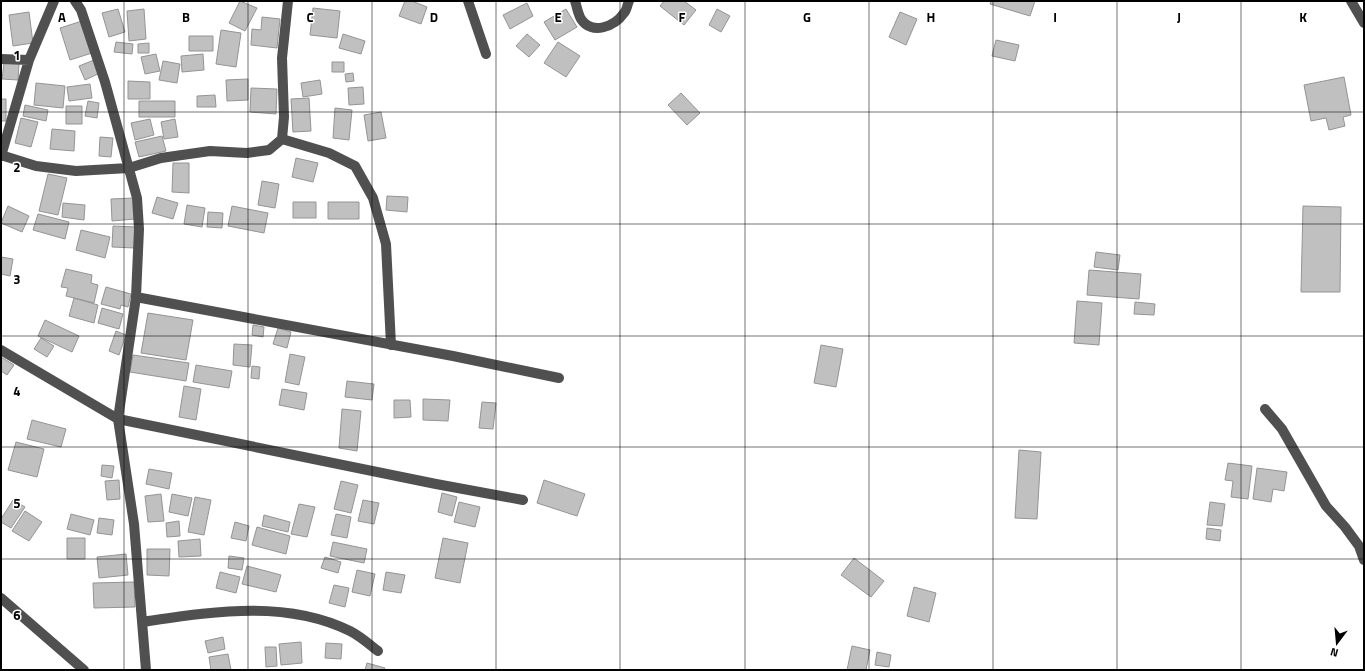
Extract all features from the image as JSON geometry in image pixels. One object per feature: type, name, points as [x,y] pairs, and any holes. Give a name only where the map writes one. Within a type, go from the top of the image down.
[{"type":"street","points":[[54,1],[30,60],[1,156],[36,166],[76,171],[129,168],[161,158],[210,151],[247,152],[269,150],[282,139],[284,117],[282,58],[288,1]]},
{"type":"street","points":[[75,1],[81,10],[103,75],[137,198],[140,229],[136,297],[118,419],[134,524],[146,670]]},
{"type":"street","points":[[468,1],[486,54]]},
{"type":"street","points":[[575,1],[581,19],[587,26],[598,29],[614,24],[625,12],[629,1]]},
{"type":"street","points":[[1351,1],[1364,23]]},
{"type":"street","points":[[1,59],[30,60]]},
{"type":"street","points":[[282,139],[329,153],[355,166],[373,198],[386,244],[391,345]]},
{"type":"street","points":[[136,297],[559,378]]},
{"type":"street","points":[[1,350],[118,419],[436,484],[524,500]]},
{"type":"street","points":[[1265,409],[1282,429],[1326,506],[1360,546],[1364,560]]},
{"type":"street","points":[[1,598],[84,670]]},
{"type":"street","points":[[142,622],[216,612],[254,611],[309,616],[351,631],[378,651]]},
{"type":"building","points":[[240,1],[257,8],[245,31],[229,23]]},
{"type":"building","points":[[405,1],[412,1],[427,7],[421,24],[399,16]]},
{"type":"building","points":[[664,1],[684,1],[696,10],[684,25],[660,6]]},
{"type":"building","points":[[991,1],[1035,1],[1030,16],[990,4]]},
{"type":"building","points":[[527,3],[533,16],[510,29],[503,15]]},
{"type":"building","points":[[313,8],[340,11],[337,38],[310,35]]},
{"type":"building","points":[[118,9],[125,32],[109,37],[102,13]]},
{"type":"building","points":[[144,9],[146,39],[129,41],[127,11]]},
{"type":"building","points":[[566,9],[577,27],[555,40],[544,22]]},
{"type":"building","points":[[717,9],[730,16],[721,32],[709,25]]},
{"type":"building","points":[[29,12],[33,43],[13,46],[9,15]]},
{"type":"building","points":[[900,12],[917,19],[906,45],[889,37]]},
{"type":"building","points":[[262,17],[280,19],[277,48],[251,45],[252,29],[261,30]]},
{"type":"building","points":[[82,21],[92,53],[70,60],[60,28]]},
{"type":"building","points":[[221,30],[241,33],[236,67],[216,64]]},
{"type":"building","points":[[343,34],[365,41],[361,54],[339,48]]},
{"type":"building","points":[[527,34],[540,45],[529,57],[516,46]]},
{"type":"building","points":[[189,36],[213,36],[213,51],[189,51]]},
{"type":"building","points":[[996,40],[1019,45],[1015,61],[992,56]]},
{"type":"building","points":[[116,42],[133,44],[132,54],[114,52]]},
{"type":"building","points":[[558,42],[580,56],[566,77],[544,63]]},
{"type":"building","points":[[149,43],[149,53],[138,53],[138,44]]},
{"type":"building","points":[[156,54],[160,71],[145,74],[141,57]]},
{"type":"building","points":[[203,54],[204,70],[182,72],[181,56]]},
{"type":"building","points":[[94,60],[100,73],[85,80],[79,66]]},
{"type":"building","points":[[163,61],[180,64],[177,83],[159,80]]},
{"type":"building","points":[[332,62],[344,62],[344,72],[332,72]]},
{"type":"building","points":[[4,63],[19,64],[18,80],[2,79]]},
{"type":"building","points":[[353,73],[354,81],[346,82],[345,74]]},
{"type":"building","points":[[1344,77],[1351,115],[1343,117],[1345,126],[1329,130],[1326,118],[1311,121],[1304,85]]},
{"type":"building","points":[[248,79],[248,100],[227,101],[226,80]]},
{"type":"building","points":[[320,80],[322,94],[303,97],[301,83]]},
{"type":"building","points":[[128,81],[150,82],[150,99],[128,99]]},
{"type":"building","points":[[36,83],[65,86],[63,108],[34,105]]},
{"type":"building","points":[[90,84],[92,98],[69,101],[67,87]]},
{"type":"building","points":[[363,87],[364,104],[349,105],[348,88]]},
{"type":"building","points":[[251,88],[277,89],[276,114],[250,112]]},
{"type":"building","points":[[681,93],[700,113],[687,125],[668,105]]},
{"type":"building","points":[[215,95],[216,107],[197,107],[197,96]]},
{"type":"building","points":[[309,98],[311,131],[293,132],[291,99]]},
{"type":"building","points":[[1,99],[6,99],[6,121],[1,121]]},
{"type":"building","points":[[88,101],[99,103],[97,118],[85,116]]},
{"type":"building","points":[[139,101],[175,101],[175,117],[139,117]]},
{"type":"building","points":[[25,105],[48,110],[46,121],[23,116]]},
{"type":"building","points":[[66,106],[82,106],[82,124],[66,124]]},
{"type":"building","points":[[335,108],[352,110],[349,140],[333,138]]},
{"type":"building","points":[[381,112],[386,138],[368,141],[364,115]]},
{"type":"building","points":[[21,118],[38,122],[31,147],[15,143]]},
{"type":"building","points":[[150,119],[154,135],[135,140],[131,123]]},
{"type":"building","points":[[175,119],[178,137],[164,139],[161,122]]},
{"type":"building","points":[[52,129],[75,131],[74,151],[50,149]]},
{"type":"building","points":[[162,136],[166,151],[139,157],[135,142]]},
{"type":"building","points":[[100,137],[113,138],[111,157],[99,156]]},
{"type":"building","points":[[296,158],[318,163],[313,182],[292,177]]},
{"type":"building","points":[[173,163],[189,163],[189,193],[172,192]]},
{"type":"building","points":[[48,174],[67,178],[58,215],[39,211]]},
{"type":"building","points":[[262,181],[279,184],[275,208],[258,205]]},
{"type":"building","points":[[387,196],[408,197],[407,212],[386,210]]},
{"type":"building","points":[[157,197],[178,203],[173,219],[152,213]]},
{"type":"building","points":[[134,198],[135,219],[112,221],[111,199]]},
{"type":"building","points":[[293,202],[316,202],[316,218],[293,218]]},
{"type":"building","points":[[328,202],[359,202],[359,219],[328,219]]},
{"type":"building","points":[[63,203],[85,205],[84,220],[62,217]]},
{"type":"building","points":[[187,205],[205,208],[202,227],[184,224]]},
{"type":"building","points":[[8,206],[29,216],[22,232],[1,223]]},
{"type":"building","points":[[232,206],[268,213],[264,233],[228,226]]},
{"type":"building","points":[[1303,206],[1341,207],[1340,292],[1301,292]]},
{"type":"building","points":[[208,212],[223,213],[222,228],[207,227]]},
{"type":"building","points":[[38,214],[69,222],[65,239],[33,230]]},
{"type":"building","points":[[113,226],[136,227],[135,248],[112,247]]},
{"type":"building","points":[[81,230],[110,237],[105,258],[76,250]]},
{"type":"building","points":[[1096,252],[1120,255],[1118,270],[1094,267]]},
{"type":"building","points":[[1,257],[13,259],[10,276],[1,274]]},
{"type":"building","points":[[66,269],[92,275],[91,283],[98,285],[94,303],[66,296],[68,288],[61,287]]},
{"type":"building","points":[[1089,270],[1141,274],[1139,299],[1087,295]]},
{"type":"building","points":[[106,287],[131,294],[128,307],[121,305],[120,309],[101,304]]},
{"type":"building","points":[[74,298],[98,305],[94,323],[69,316]]},
{"type":"building","points":[[1077,301],[1102,303],[1099,345],[1074,343]]},
{"type":"building","points":[[1135,302],[1155,304],[1154,315],[1134,314]]},
{"type":"building","points":[[102,308],[123,314],[119,329],[98,323]]},
{"type":"building","points":[[148,313],[193,320],[186,360],[141,353]]},
{"type":"building","points":[[45,320],[79,336],[72,352],[38,336]]},
{"type":"building","points":[[253,325],[264,327],[263,337],[252,335]]},
{"type":"building","points":[[278,328],[291,332],[287,348],[273,344]]},
{"type":"building","points":[[116,331],[126,335],[119,355],[109,351]]},
{"type":"building","points":[[41,338],[54,346],[47,357],[34,349]]},
{"type":"building","points":[[234,344],[252,345],[250,367],[233,365]]},
{"type":"building","points":[[821,345],[843,349],[836,387],[814,383]]},
{"type":"building","points":[[290,354],[305,357],[299,385],[285,382]]},
{"type":"building","points":[[133,355],[189,363],[186,381],[130,372]]},
{"type":"building","points":[[1,357],[14,365],[7,375],[1,371]]},
{"type":"building","points":[[196,365],[232,371],[229,388],[193,382]]},
{"type":"building","points":[[252,366],[260,367],[259,379],[251,378]]},
{"type":"building","points":[[347,381],[374,384],[372,400],[345,397]]},
{"type":"building","points":[[184,386],[201,389],[196,420],[179,417]]},
{"type":"building","points":[[282,389],[307,393],[304,410],[279,405]]},
{"type":"building","points":[[423,399],[450,400],[448,421],[423,420]]},
{"type":"building","points":[[394,400],[410,400],[411,417],[394,418]]},
{"type":"building","points":[[482,402],[496,403],[493,429],[479,428]]},
{"type":"building","points":[[342,409],[361,411],[357,451],[339,448]]},
{"type":"building","points":[[32,420],[66,429],[61,447],[27,439]]},
{"type":"building","points":[[16,442],[44,449],[37,477],[8,470]]},
{"type":"building","points":[[1019,450],[1041,452],[1037,519],[1015,518]]},
{"type":"building","points":[[1228,463],[1252,466],[1248,499],[1231,497],[1233,481],[1225,480]]},
{"type":"building","points":[[102,465],[114,466],[112,478],[101,476]]},
{"type":"building","points":[[1257,468],[1287,472],[1284,491],[1273,489],[1271,502],[1253,499]]},
{"type":"building","points":[[149,469],[172,473],[169,489],[146,484]]},
{"type":"building","points":[[119,480],[120,499],[107,500],[105,481]]},
{"type":"building","points":[[544,480],[585,494],[577,516],[537,503]]},
{"type":"building","points":[[341,481],[358,485],[351,513],[334,509]]},
{"type":"building","points":[[442,493],[457,497],[452,516],[438,512]]},
{"type":"building","points":[[161,494],[164,521],[148,522],[145,496]]},
{"type":"building","points":[[172,494],[192,498],[188,516],[169,512]]},
{"type":"building","points":[[195,497],[211,500],[204,535],[188,532]]},
{"type":"building","points":[[13,500],[25,507],[11,528],[1,522],[1,519]]},
{"type":"building","points":[[363,500],[379,503],[374,524],[358,521]]},
{"type":"building","points":[[459,502],[480,507],[475,527],[454,522]]},
{"type":"building","points":[[1210,502],[1225,504],[1222,526],[1207,525]]},
{"type":"building","points":[[299,504],[315,507],[307,537],[291,534]]},
{"type":"building","points":[[25,511],[42,522],[29,541],[12,531]]},
{"type":"building","points":[[71,514],[94,520],[90,535],[67,529]]},
{"type":"building","points":[[336,514],[351,517],[347,538],[331,535]]},
{"type":"building","points":[[264,515],[290,522],[288,532],[262,526]]},
{"type":"building","points":[[99,518],[114,520],[112,535],[97,533]]},
{"type":"building","points":[[179,521],[180,536],[167,537],[166,523]]},
{"type":"building","points":[[235,522],[249,526],[246,541],[231,538]]},
{"type":"building","points":[[257,527],[290,536],[286,554],[252,545]]},
{"type":"building","points":[[1207,528],[1221,530],[1220,541],[1206,539]]},
{"type":"building","points":[[67,538],[85,538],[85,559],[67,559]]},
{"type":"building","points":[[443,538],[468,543],[460,583],[435,578]]},
{"type":"building","points":[[200,539],[201,556],[179,557],[178,541]]},
{"type":"building","points":[[333,542],[367,549],[364,563],[330,556]]},
{"type":"building","points":[[147,549],[170,549],[169,576],[147,575]]},
{"type":"building","points":[[126,554],[128,575],[99,578],[97,557]]},
{"type":"building","points":[[229,556],[244,558],[242,570],[228,568]]},
{"type":"building","points":[[325,557],[341,562],[338,573],[321,568]]},
{"type":"building","points":[[854,558],[884,581],[871,597],[841,575]]},
{"type":"building","points":[[247,566],[281,575],[276,592],[242,584]]},
{"type":"building","points":[[357,570],[375,574],[370,596],[352,592]]},
{"type":"building","points":[[220,572],[240,577],[236,593],[216,588]]},
{"type":"building","points":[[386,572],[405,575],[401,593],[383,590]]},
{"type":"building","points":[[134,582],[135,607],[94,608],[93,583]]},
{"type":"building","points":[[334,585],[349,588],[345,607],[329,603]]},
{"type":"building","points":[[914,587],[936,593],[929,622],[907,616]]},
{"type":"building","points":[[223,637],[225,649],[208,653],[205,641]]},
{"type":"building","points":[[301,642],[302,663],[281,665],[279,644]]},
{"type":"building","points":[[326,643],[342,644],[341,659],[325,658]]},
{"type":"building","points":[[852,646],[870,650],[866,670],[847,670]]},
{"type":"building","points":[[265,647],[276,647],[277,666],[266,667]]},
{"type":"building","points":[[877,652],[891,655],[889,667],[875,665]]},
{"type":"building","points":[[228,654],[231,670],[211,670],[209,657]]},
{"type":"building","points":[[367,663],[385,668],[384,670],[365,670]]}]
